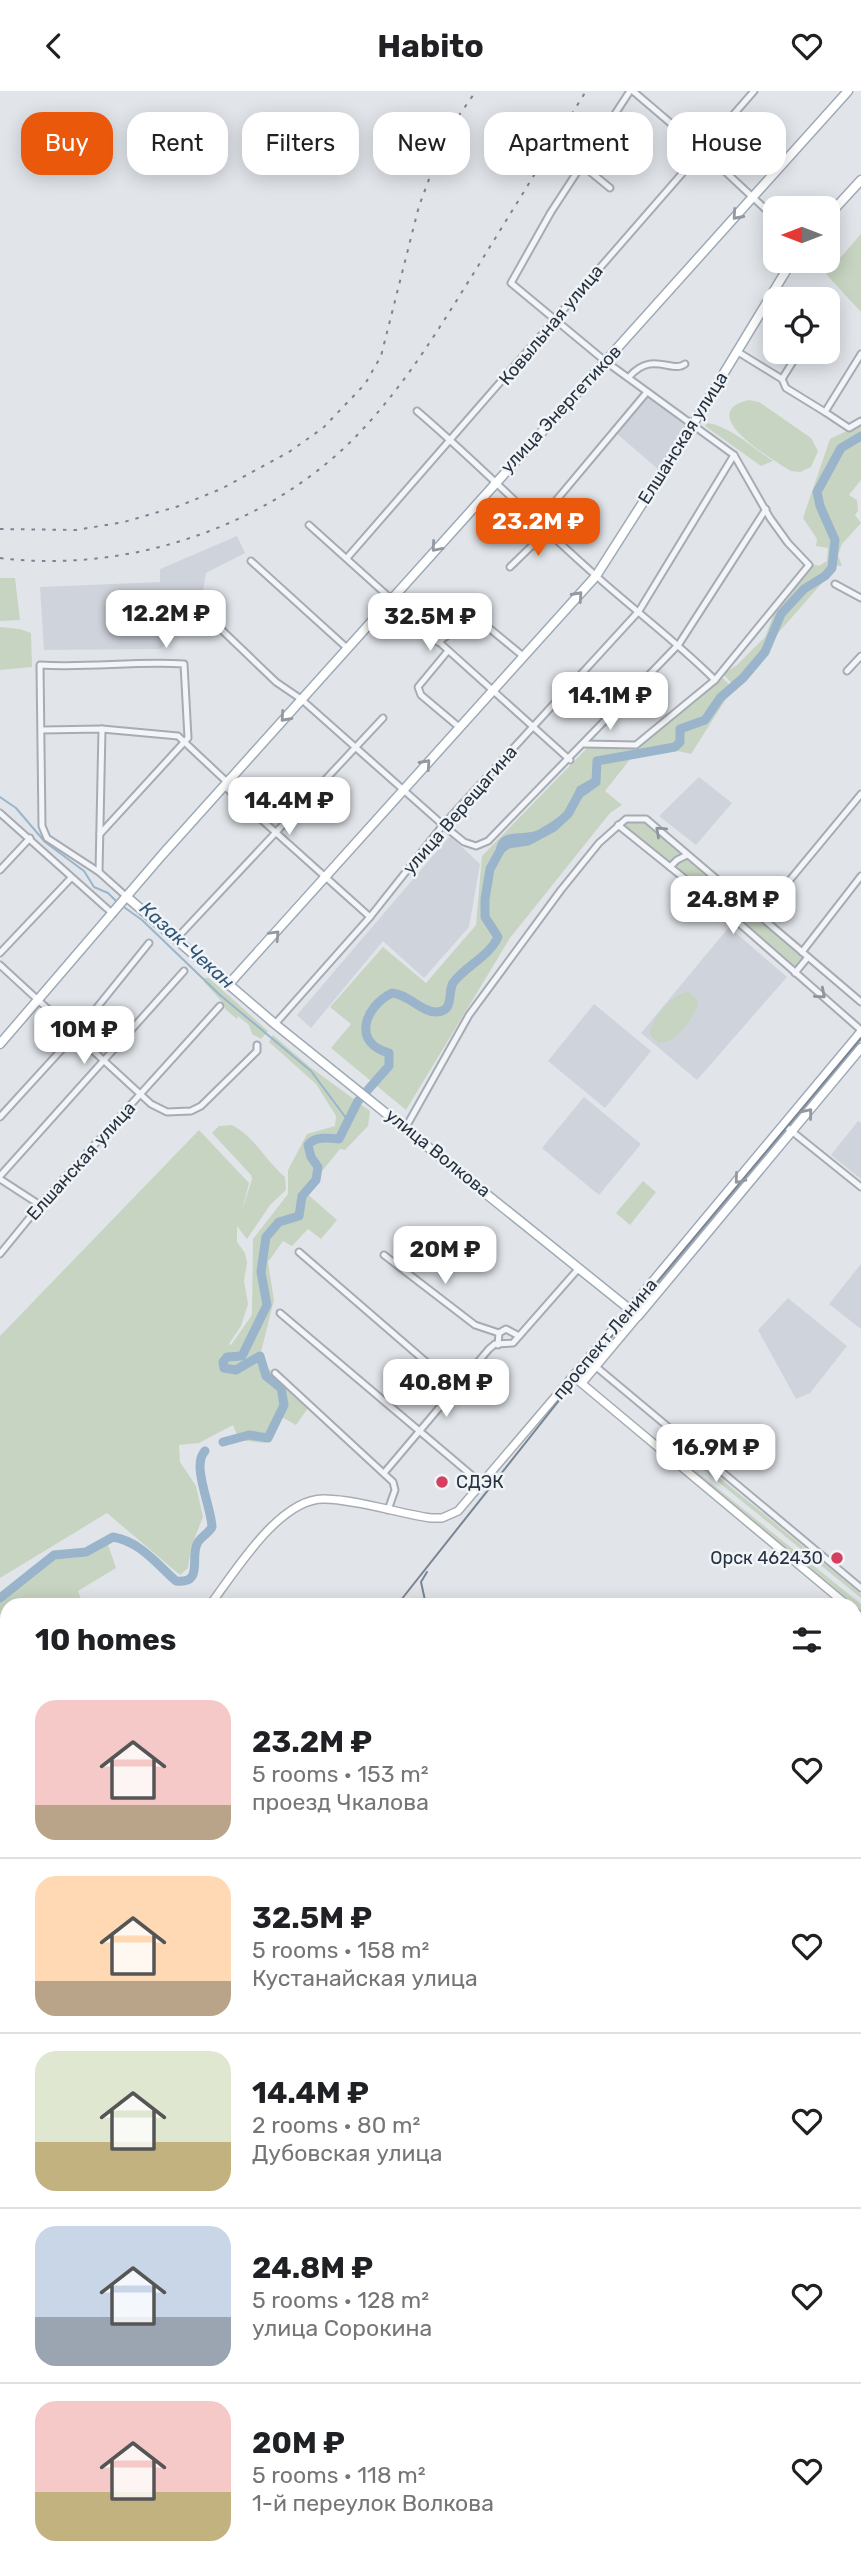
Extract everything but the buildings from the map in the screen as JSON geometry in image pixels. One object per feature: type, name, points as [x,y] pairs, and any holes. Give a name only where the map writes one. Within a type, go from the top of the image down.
[{"type":"main road","name":"улица Энергетиков","points":[[0,1044],[162,855],[494,481],[848,91]]},
{"type":"main road","points":[[840,203],[861,180]]},
{"type":"main road","name":"Елшанская улица","points":[[228,985],[327,879],[402,790],[596,576],[785,273]]},
{"type":"main road","name":"улица Волкова","points":[[126,899],[275,1024],[638,1316]]},
{"type":"main road","name":"проспект Ленина","points":[[215,1598],[248,1555],[296,1505],[325,1499],[442,1518],[458,1511],[574,1377],[861,1031]]},
{"type":"main road","name":"проспект Ленина","points":[[582,1383],[861,1048]]},
{"type":"main road","points":[[574,1377],[839,1598]]},
{"type":"street","points":[[618,112],[632,91],[667,120]]},
{"type":"street","name":"Ковыльная улица","points":[[735,112],[754,91]]},
{"type":"street","points":[[575,175],[511,283],[605,361],[734,455],[788,543],[809,565],[715,680],[636,745],[584,744]]},
{"type":"street","points":[[594,175],[610,188]]},
{"type":"street","name":"Ковыльная улица","points":[[347,558],[452,441],[679,175]]},
{"type":"street","points":[[728,175],[763,208]]},
{"type":"street","points":[[738,352],[782,379],[786,388],[849,428],[861,421]]},
{"type":"street","points":[[825,412],[861,354]]},
{"type":"street","points":[[629,377],[638,368],[657,362],[675,367],[685,364]]},
{"type":"street","points":[[782,379],[791,364]]},
{"type":"street","points":[[538,522],[647,392]]},
{"type":"street","points":[[417,411],[596,576],[679,644],[715,680]]},
{"type":"street","name":"улица Верещагина","points":[[275,1024],[370,917],[443,825],[639,611],[734,455]]},
{"type":"street","points":[[203,612],[276,682],[302,699],[402,790],[464,842],[476,846],[488,841],[570,760],[679,644],[766,509]]},
{"type":"street","points":[[309,525],[570,760]]},
{"type":"street","points":[[510,567],[547,531]]},
{"type":"street","points":[[251,561],[347,648]]},
{"type":"street","points":[[835,584],[861,598]]},
{"type":"street","points":[[438,642],[470,620],[478,619],[523,656]]},
{"type":"street","points":[[447,652],[418,687],[421,695],[459,727]]},
{"type":"street","points":[[847,671],[861,656]]},
{"type":"street","points":[[100,834],[188,738],[189,713],[184,664],[152,663],[87,668],[40,665],[39,718],[43,730],[42,826],[47,838],[99,871],[126,899]]},
{"type":"street","points":[[176,939],[383,718]]},
{"type":"street","points":[[43,730],[102,729],[178,736],[275,833],[370,917]]},
{"type":"street","points":[[99,871],[102,729]]},
{"type":"street","points":[[760,916],[861,794]]},
{"type":"street","points":[[0,813],[71,878],[115,912]]},
{"type":"street","points":[[406,1127],[470,1015],[548,905],[599,843],[626,818],[646,819],[861,1002]]},
{"type":"street","points":[[618,825],[861,1031]]},
{"type":"street","points":[[0,870],[30,838]]},
{"type":"street","points":[[670,867],[677,859],[687,856]]},
{"type":"street","points":[[802,952],[861,877]]},
{"type":"street","points":[[0,953],[71,878]]},
{"type":"street","points":[[0,1118],[74,1036],[149,943]]},
{"type":"street","points":[[795,973],[808,957]]},
{"type":"street","points":[[0,965],[139,1095],[167,1112],[191,1111],[201,1106],[257,1051],[257,1045]]},
{"type":"street","points":[[40,1205],[0,1178],[106,1062],[184,971]]},
{"type":"street","name":"Елшанская улица","points":[[0,1254],[40,1205],[220,1006]]},
{"type":"street","points":[[814,1089],[821,1097]]},
{"type":"street","points":[[784,1125],[861,1187]]},
{"type":"street","points":[[762,1150],[771,1157]]},
{"type":"street","points":[[702,1223],[709,1230]]},
{"type":"street","points":[[299,1252],[456,1387]]},
{"type":"street","points":[[384,1255],[475,1325],[499,1333],[510,1330],[519,1336]]},
{"type":"street","points":[[667,1265],[674,1272]]},
{"type":"street","points":[[384,1472],[489,1349],[513,1343],[579,1268]]},
{"type":"street","points":[[280,1313],[482,1484]]},
{"type":"street","points":[[499,1333],[499,1345]]},
{"type":"street","points":[[588,1360],[861,1588]]},
{"type":"street","points":[[275,1373],[384,1472],[395,1490],[388,1510]]},
{"type":"shaded area","points":[[647,396],[688,425],[659,470],[615,432]]},
{"type":"shaded area","points":[[237,536],[245,553],[206,573],[200,608],[161,649],[44,650],[40,587],[160,582],[160,569]]},
{"type":"shaded area","points":[[699,777],[732,803],[696,845],[659,816]]},
{"type":"shaded area","points":[[450,836],[480,864],[469,927],[424,978],[383,941],[311,1028],[297,1015]]},
{"type":"shaded area","points":[[729,927],[787,977],[697,1080],[641,1033]]},
{"type":"shaded area","points":[[594,1004],[651,1051],[605,1108],[548,1061]]},
{"type":"shaded area","points":[[584,1097],[641,1144],[599,1195],[542,1148]]},
{"type":"shaded area","points":[[858,1121],[861,1123],[861,1179],[831,1155]]},
{"type":"shaded area","points":[[861,1264],[861,1329],[829,1304]]},
{"type":"shaded area","points":[[788,1298],[847,1346],[810,1393],[796,1399],[758,1330]]},
{"type":"green space","points":[[861,234],[861,312],[826,274],[840,273],[840,258]]},
{"type":"green space","points":[[749,400],[759,402],[811,438],[818,451],[811,467],[800,472],[791,471],[743,437],[733,426],[729,415],[734,406]]},
{"type":"green space","points":[[708,423],[733,433],[773,461],[761,466],[705,426]]},
{"type":"green space","points":[[861,424],[861,480],[849,495],[857,500],[858,511],[855,515],[861,523],[842,544],[838,555],[842,566],[832,565],[830,574],[764,649],[746,677],[733,685],[723,674],[737,665],[765,637],[775,611],[812,564],[819,566],[827,561],[828,548],[816,546],[817,539],[803,518],[830,439]]},
{"type":"green space","points":[[0,578],[15,578],[20,620],[0,621]]},
{"type":"green space","points":[[0,627],[31,633],[32,667],[0,670]]},
{"type":"green space","points":[[721,676],[733,688],[691,754],[674,750],[636,752],[605,791],[622,805],[610,813],[510,938],[406,1110],[331,1048],[351,1024],[330,1007],[383,947],[426,983],[476,925],[482,856],[587,748],[639,748]]},
{"type":"green space","points":[[626,819],[646,819],[808,957],[795,973],[618,825]]},
{"type":"green space","points":[[204,978],[209,978],[268,1031],[261,1039],[252,1034],[249,1025],[225,1009],[224,1004],[204,982]]},
{"type":"green space","points":[[689,992],[698,1001],[686,1026],[670,1040],[656,1041],[650,1033],[659,1014],[670,1001]]},
{"type":"green space","points":[[273,1035],[310,1067],[370,1111],[368,1126],[345,1150],[340,1149],[305,1192],[337,1220],[321,1239],[308,1229],[292,1246],[283,1241],[268,1262],[274,1300],[261,1352],[265,1365],[308,1408],[296,1425],[280,1416],[265,1443],[239,1440],[233,1425],[199,1443],[179,1445],[180,1462],[196,1486],[203,1517],[191,1547],[188,1568],[180,1575],[107,1513],[0,1578],[0,1336],[199,1130],[249,1183],[242,1211],[252,1179],[251,1175],[212,1133],[219,1126],[232,1125],[247,1136],[285,1177],[286,1190],[270,1205],[247,1239],[237,1226],[237,1242],[245,1253],[247,1263],[244,1281],[248,1304],[241,1326],[229,1344],[231,1345],[252,1315],[253,1239],[288,1194],[288,1170],[307,1134],[335,1126],[336,1116],[316,1084],[269,1042]]},
{"type":"green space","points":[[643,1181],[656,1192],[630,1225],[616,1213]]},
{"type":"green space","points":[[703,1464],[861,1594],[861,1598],[700,1467]]},
{"type":"green space","points":[[696,1471],[854,1598],[846,1598],[693,1474]]},
{"type":"green space","points":[[108,1545],[116,1568],[78,1591],[80,1598],[0,1598],[60,1555],[74,1558]]},
{"type":"water","points":[[596,776],[596,782],[583,791],[573,808],[548,832],[507,843],[504,850],[496,854],[500,839],[511,834],[538,830],[565,812],[577,787]]},
{"type":"waterway","points":[[223,1442],[249,1435],[268,1438],[284,1405],[281,1388],[266,1376],[260,1356],[236,1370],[224,1368],[223,1362],[227,1357],[242,1356],[267,1305],[261,1272],[266,1237],[279,1222],[299,1216],[302,1196],[316,1180],[318,1167],[311,1157],[308,1145],[318,1139],[339,1139],[358,1101],[389,1066],[389,1053],[377,1048],[366,1033],[369,1016],[382,999],[392,993],[404,996],[430,1011],[446,1009],[453,983],[489,950],[498,937],[485,917],[485,899],[490,869],[501,849],[508,844],[528,841],[554,827],[568,814],[579,794],[596,782],[597,761],[675,747],[680,742],[680,729],[705,720],[720,698],[743,678],[765,652],[781,614],[804,589],[825,576],[832,568],[835,540],[820,506],[817,492],[841,448],[861,436]]},
{"type":"waterway","name":"Казак-Чекан","points":[[0,797],[16,808],[45,842],[84,871],[94,887],[108,893],[117,902]]},
{"type":"waterway","name":"Казак-Чекан","points":[[121,905],[142,920],[220,995],[311,1071],[349,1122]]},
{"type":"waterway","points":[[0,1598],[54,1555],[86,1552],[113,1537],[139,1548],[176,1581],[190,1578],[193,1574],[197,1544],[212,1527],[200,1466],[205,1451]]},
{"type":"tram line","points":[[403,1598],[576,1379],[861,1038]]},
{"type":"tram line","points":[[424,1598],[421,1582],[427,1572]]},
{"type":"railway","points":[[0,529],[76,530],[124,522],[179,506],[221,489],[289,452],[323,428],[365,384],[381,356],[419,206],[446,134],[476,91]]},
{"type":"railway","points":[[0,558],[49,561],[98,558],[148,550],[196,536],[242,517],[286,493],[326,464],[378,412],[422,353],[586,91]]},
{"type":"place","name":"СДЭК","points":[[442,1482]]},
{"type":"place","name":"Орск 462430","points":[[837,1558]]}]
